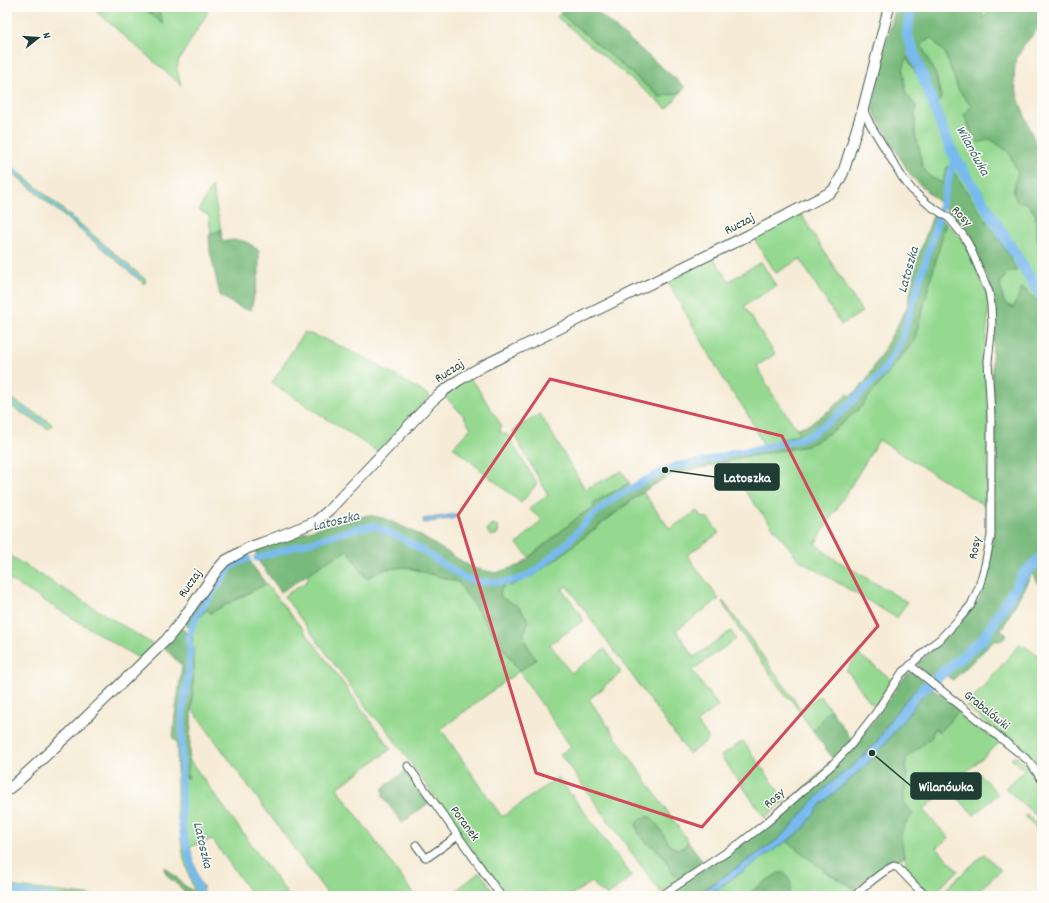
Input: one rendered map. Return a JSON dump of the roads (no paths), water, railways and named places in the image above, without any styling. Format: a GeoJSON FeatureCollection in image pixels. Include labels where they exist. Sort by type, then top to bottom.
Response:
{"type":"FeatureCollection","features":[{"type":"Feature","properties":{"kind":"street","name":"Ruczaj"},"geometry":{"type":"LineString","coordinates":[[7,790],[70,733],[167,639],[224,561],[248,548],[315,522],[329,510],[428,405],[454,382],[485,365],[749,235],[831,192],[835,188],[843,173],[862,109],[889,7]]}},
{"type":"Feature","properties":{"kind":"street","name":"Rosy"},"geometry":{"type":"LineString","coordinates":[[662,896],[739,844],[766,823],[832,765],[850,746],[875,714],[901,674],[940,639],[971,605],[979,587],[991,536],[991,416],[988,361],[992,325],[989,292],[970,245],[949,218],[929,205],[912,190],[902,177],[862,109]]}},
{"type":"Feature","properties":{"kind":"street","name":"Grabalówki"},"geometry":{"type":"LineString","coordinates":[[910,665],[1029,761],[1042,780]]}},
{"type":"Feature","properties":{"kind":"street","name":"Poranek"},"geometry":{"type":"LineString","coordinates":[[408,766],[501,896]]}},
{"type":"Feature","properties":{"kind":"street"},"geometry":{"type":"LineString","coordinates":[[416,845],[426,857],[428,857],[458,836]]}},
{"type":"Feature","properties":{"kind":"street"},"geometry":{"type":"LineString","coordinates":[[854,896],[872,880],[894,866],[898,868],[918,889],[928,896]]}},
{"type":"Feature","properties":{"kind":"water"},"geometry":{"type":"Polygon","coordinates":[[[456,514],[456,518],[424,523],[423,519],[456,514]]]}},
{"type":"Feature","properties":{"kind":"water"},"geometry":{"type":"Polygon","coordinates":[[[924,681],[931,687],[922,696],[878,752],[864,767],[821,804],[804,828],[707,896],[695,896],[777,840],[791,827],[827,786],[866,754],[876,743],[893,716],[924,681]]]}},
{"type":"Feature","properties":{"kind":"waterway","name":"Latoszka"},"geometry":{"type":"LineString","coordinates":[[911,7],[907,35],[949,146],[1042,297]]}},
{"type":"Feature","properties":{"kind":"waterway","name":"Latoszka"},"geometry":{"type":"LineString","coordinates":[[257,558],[354,529],[374,526],[412,544],[465,578],[481,582],[507,582],[520,579],[534,572],[567,543],[589,519],[608,502],[665,470],[675,466],[705,461],[734,453],[761,449],[772,445],[797,440],[810,435],[838,415],[881,374],[901,342],[955,157]]}},
{"type":"Feature","properties":{"kind":"waterway"},"geometry":{"type":"LineString","coordinates":[[7,165],[141,279]]}},
{"type":"Feature","properties":{"kind":"waterway"},"geometry":{"type":"LineString","coordinates":[[7,400],[46,423]]}},
{"type":"Feature","properties":{"kind":"waterway","name":"Wilanówka"},"geometry":{"type":"LineString","coordinates":[[922,690],[983,639],[1024,574],[1042,556]]}},
{"type":"Feature","properties":{"kind":"waterway","name":"Latoszka"},"geometry":{"type":"LineString","coordinates":[[201,896],[194,876],[182,826],[181,782],[183,709],[189,669],[190,647],[188,637],[199,612],[230,568],[238,562],[248,559]]}},
{"type":"Feature","properties":{"kind":"waterway","name":"Latoszka"},"geometry":{"type":"LineString","coordinates":[[7,891],[49,896]]}},
{"type":"Feature","properties":{"kind":"place","name":"Latoszka"},"geometry":{"type":"Point","coordinates":[665,470]}},
{"type":"Feature","properties":{"kind":"place","name":"Wilanówka"},"geometry":{"type":"Point","coordinates":[872,753]}}]}
